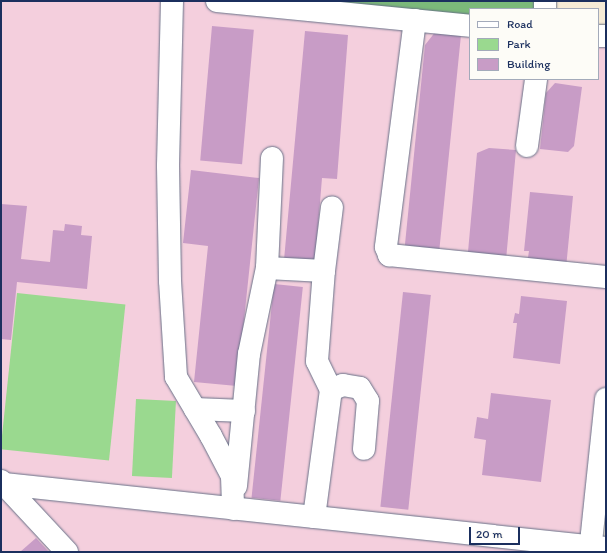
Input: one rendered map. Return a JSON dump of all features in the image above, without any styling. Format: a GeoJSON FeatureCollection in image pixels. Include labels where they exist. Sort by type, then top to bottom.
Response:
{"type":"FeatureCollection","features":[{"type":"Feature","properties":{"kind":"street"},"geometry":{"type":"LineString","coordinates":[[172,1],[168,123],[171,288],[176,377],[232,476],[233,509]]}},
{"type":"Feature","properties":{"kind":"street"},"geometry":{"type":"LineString","coordinates":[[228,2],[469,26]]}},
{"type":"Feature","properties":{"kind":"street"},"geometry":{"type":"LineString","coordinates":[[415,20],[386,247],[389,255],[606,277]]}},
{"type":"Feature","properties":{"kind":"street"},"geometry":{"type":"LineString","coordinates":[[527,146],[536,80]]}},
{"type":"Feature","properties":{"kind":"street"},"geometry":{"type":"LineString","coordinates":[[233,509],[250,354],[267,268],[272,158]]}},
{"type":"Feature","properties":{"kind":"street"},"geometry":{"type":"LineString","coordinates":[[314,517],[330,390],[317,361],[324,270],[332,208]]}},
{"type":"Feature","properties":{"kind":"street"},"geometry":{"type":"LineString","coordinates":[[267,268],[324,270]]}},
{"type":"Feature","properties":{"kind":"street"},"geometry":{"type":"LineString","coordinates":[[330,390],[343,385],[360,388],[368,400],[364,449]]}},
{"type":"Feature","properties":{"kind":"street"},"geometry":{"type":"LineString","coordinates":[[3,483],[482,535],[524,546],[595,549],[606,399]]}},
{"type":"Feature","properties":{"kind":"street"},"geometry":{"type":"LineString","coordinates":[[195,409],[244,411]]}},
{"type":"Feature","properties":{"kind":"street"},"geometry":{"type":"LineString","coordinates":[[3,483],[67,552]]}},
{"type":"Feature","properties":{"kind":"street"},"geometry":{"type":"LineString","coordinates":[[482,535],[499,552]]}},
{"type":"Feature","properties":{"kind":"shaded area"},"geometry":{"type":"Polygon","coordinates":[[[1,1],[265,1],[469,22],[469,80],[599,80],[599,35],[606,36],[606,493],[601,552],[1,552],[1,1]]]}},
{"type":"Feature","properties":{"kind":"green space"},"geometry":{"type":"Polygon","coordinates":[[[258,1],[545,1],[545,8],[469,8],[469,23],[258,1]]]}},
{"type":"Feature","properties":{"kind":"green space"},"geometry":{"type":"Polygon","coordinates":[[[17,293],[125,304],[109,461],[1,449],[17,293]]]}},
{"type":"Feature","properties":{"kind":"green space"},"geometry":{"type":"Polygon","coordinates":[[[136,399],[176,401],[172,478],[132,476],[136,399]]]}},
{"type":"Feature","properties":{"kind":"building"},"geometry":{"type":"Polygon","coordinates":[[[212,26],[254,30],[242,164],[200,160],[212,26]]]}},
{"type":"Feature","properties":{"kind":"building"},"geometry":{"type":"Polygon","coordinates":[[[305,31],[348,35],[337,179],[322,178],[315,263],[284,260],[305,31]]]}},
{"type":"Feature","properties":{"kind":"building"},"geometry":{"type":"Polygon","coordinates":[[[436,31],[461,35],[439,253],[404,254],[425,45],[436,31]]]}},
{"type":"Feature","properties":{"kind":"building"},"geometry":{"type":"Polygon","coordinates":[[[555,83],[582,87],[574,146],[568,152],[540,149],[546,93],[555,83]]]}},
{"type":"Feature","properties":{"kind":"building"},"geometry":{"type":"Polygon","coordinates":[[[489,148],[516,150],[506,260],[467,263],[477,153],[489,148]]]}},
{"type":"Feature","properties":{"kind":"building"},"geometry":{"type":"Polygon","coordinates":[[[191,170],[259,178],[237,386],[194,382],[208,246],[183,243],[191,170]]]}},
{"type":"Feature","properties":{"kind":"building"},"geometry":{"type":"Polygon","coordinates":[[[530,192],[573,196],[566,268],[527,264],[529,251],[524,251],[530,192]]]}},
{"type":"Feature","properties":{"kind":"building"},"geometry":{"type":"Polygon","coordinates":[[[1,204],[27,206],[21,259],[50,262],[53,230],[64,231],[65,224],[82,226],[81,235],[92,236],[87,289],[17,282],[11,340],[1,339],[1,204]]]}},
{"type":"Feature","properties":{"kind":"building"},"geometry":{"type":"Polygon","coordinates":[[[274,284],[303,287],[280,501],[252,498],[274,284]]]}},
{"type":"Feature","properties":{"kind":"building"},"geometry":{"type":"Polygon","coordinates":[[[403,292],[431,295],[408,510],[380,507],[403,292]]]}},
{"type":"Feature","properties":{"kind":"building"},"geometry":{"type":"Polygon","coordinates":[[[521,296],[567,301],[560,364],[513,358],[517,323],[513,323],[515,313],[519,314],[521,296]]]}},
{"type":"Feature","properties":{"kind":"building"},"geometry":{"type":"Polygon","coordinates":[[[491,393],[551,400],[541,482],[482,475],[486,440],[474,438],[477,417],[488,419],[491,393]]]}},
{"type":"Feature","properties":{"kind":"building"},"geometry":{"type":"Polygon","coordinates":[[[36,538],[49,552],[20,552],[36,538]]]}}]}
